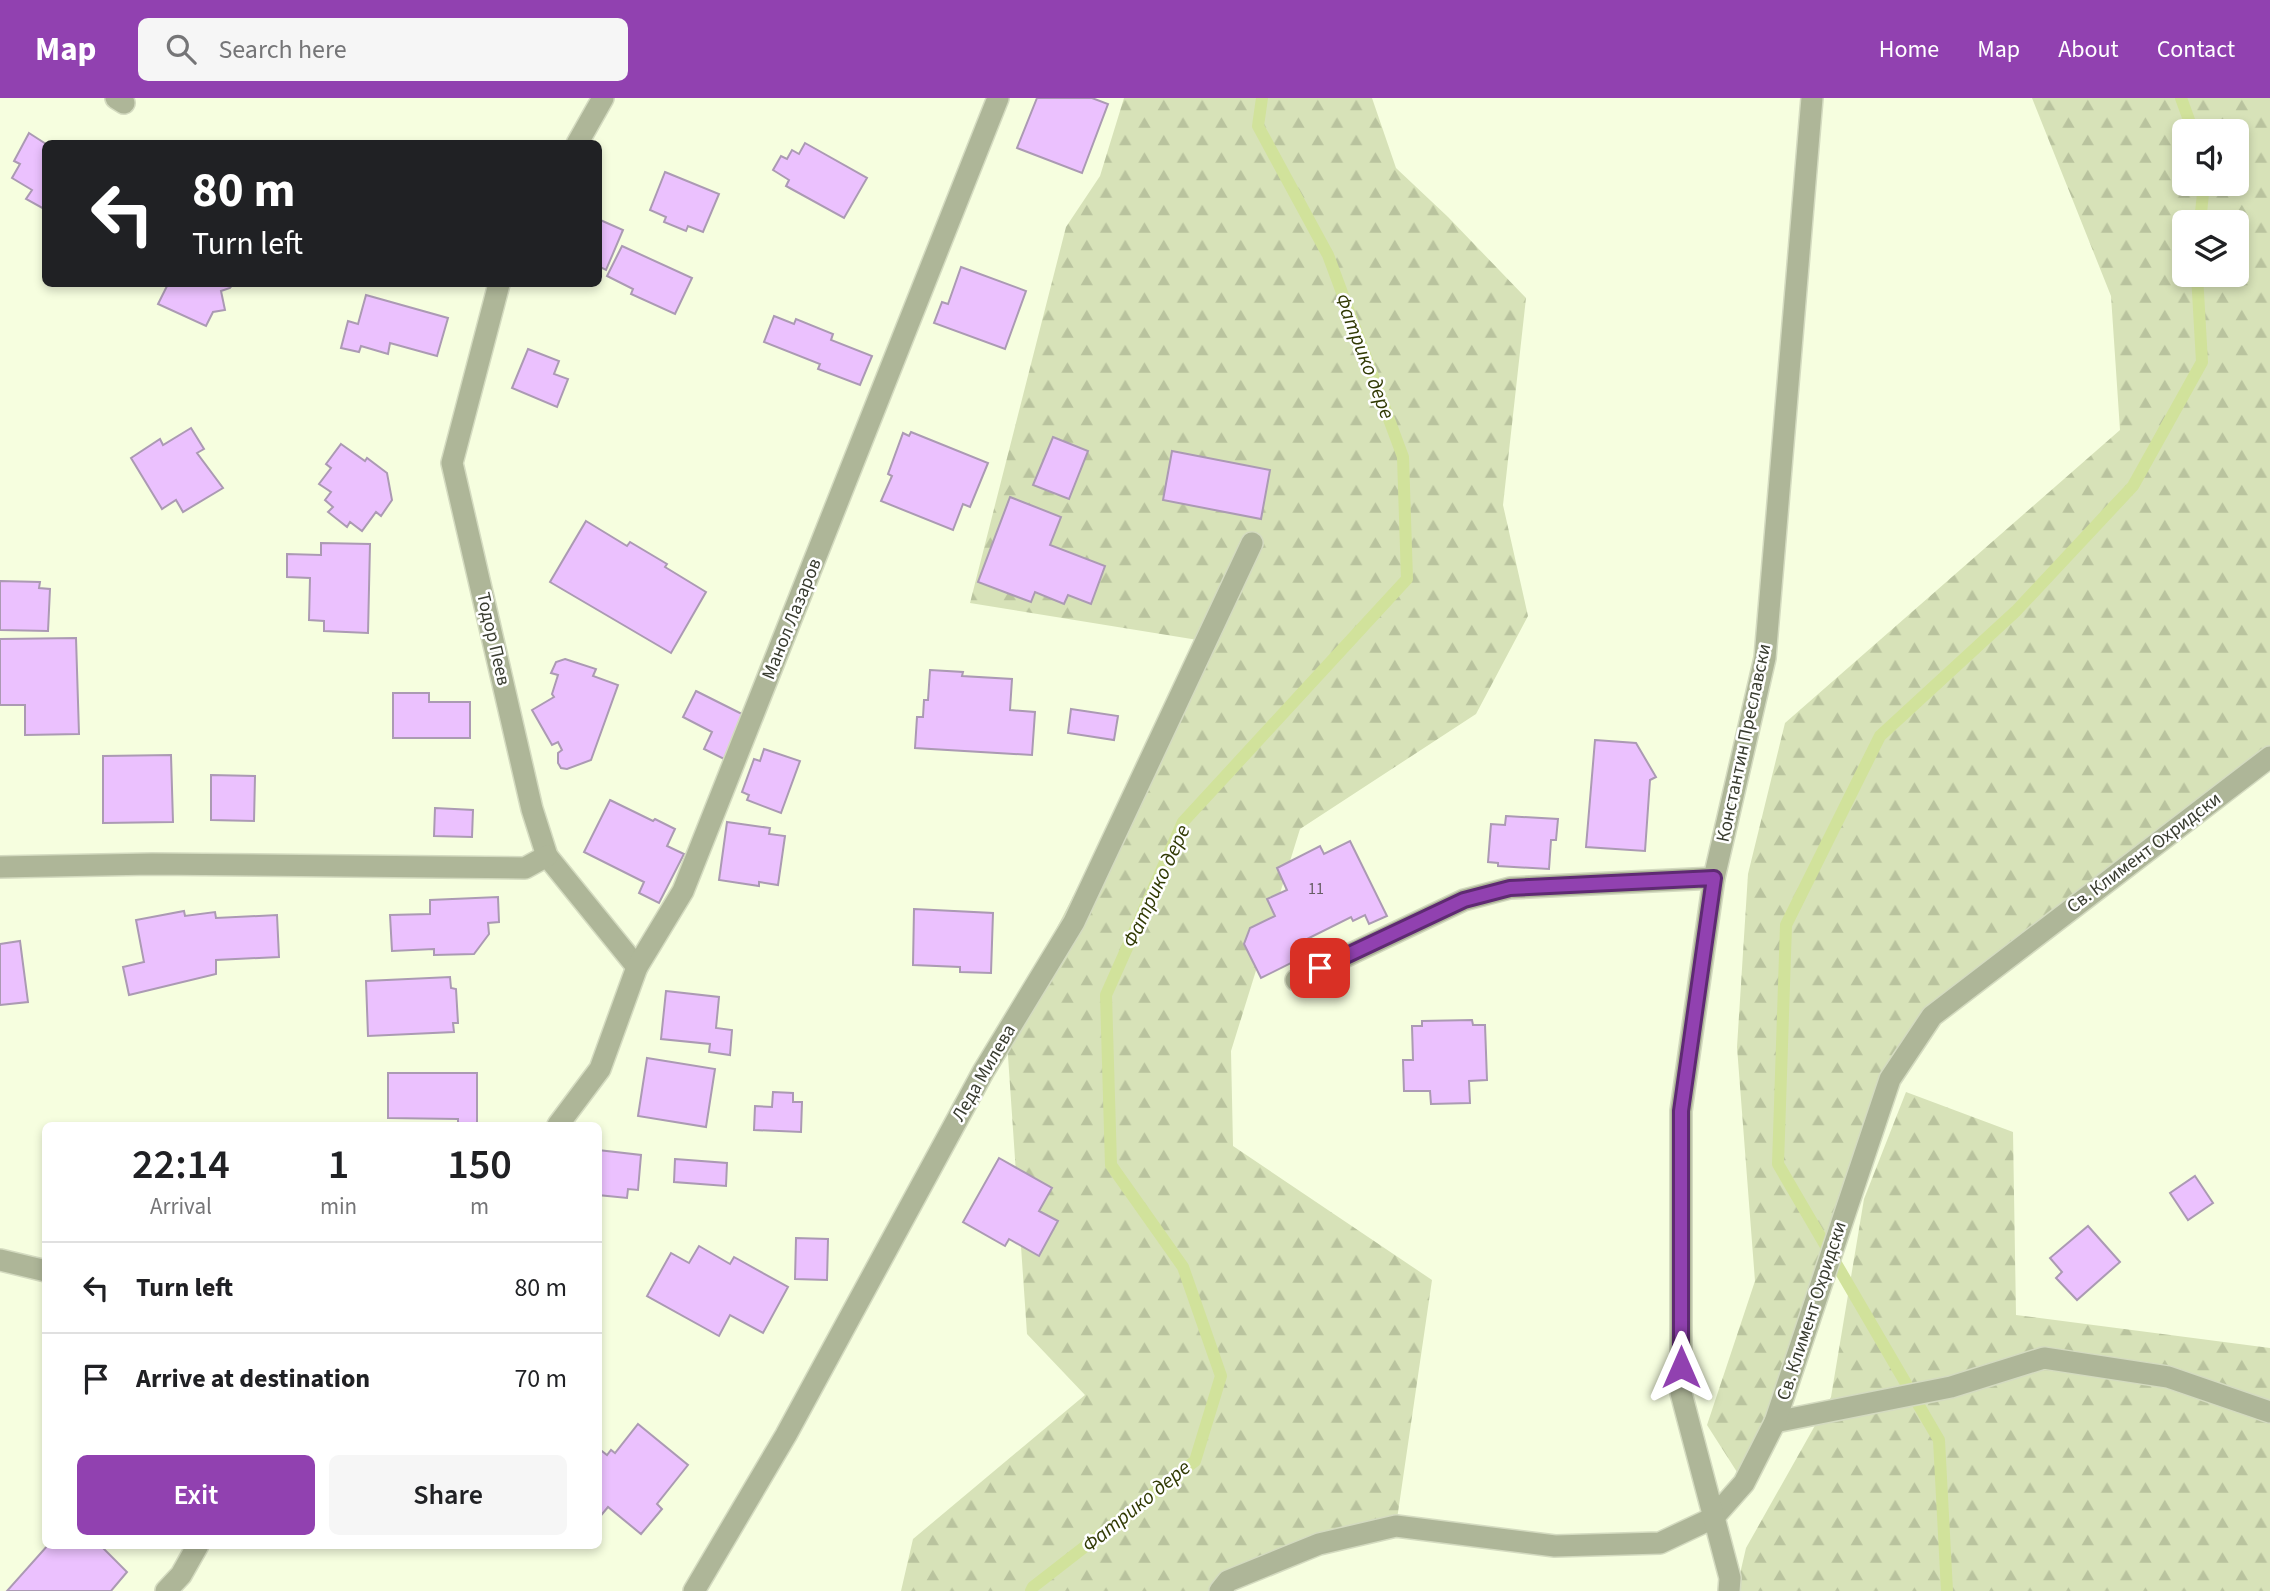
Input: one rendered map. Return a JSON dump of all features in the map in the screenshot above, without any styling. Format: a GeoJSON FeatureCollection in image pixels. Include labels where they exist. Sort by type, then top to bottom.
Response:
{"type":"FeatureCollection","features":[{"type":"Feature","properties":{"kind":"street"},"geometry":{"type":"LineString","coordinates":[[579,140],[603,98]]}},
{"type":"Feature","properties":{"kind":"street","name":"Манол Лазаров"},"geometry":{"type":"LineString","coordinates":[[560,1122],[600,1069],[637,967],[683,891],[998,98]]}},
{"type":"Feature","properties":{"kind":"street","name":"Константин Преславски"},"geometry":{"type":"LineString","coordinates":[[1729,1591],[1730,1578],[1681,1392],[1681,1111],[1714,878],[1765,658],[1812,98]]}},
{"type":"Feature","properties":{"kind":"street","name":"Тодор Пеев"},"geometry":{"type":"LineString","coordinates":[[498,287],[452,463],[532,809],[547,856],[637,967]]}},
{"type":"Feature","properties":{"kind":"street","name":"Леда Милева"},"geometry":{"type":"LineString","coordinates":[[694,1591],[786,1435],[983,1072],[1074,922],[1252,543]]}},
{"type":"Feature","properties":{"kind":"street","name":"Св. Климент Охридски"},"geometry":{"type":"LineString","coordinates":[[1220,1591],[1228,1581],[1319,1544],[1396,1526],[1555,1546],[1660,1543],[1713,1518],[1744,1483],[1774,1422],[1890,1079],[1931,1016],[2270,757]]}},
{"type":"Feature","properties":{"kind":"street"},"geometry":{"type":"LineString","coordinates":[[0,867],[166,864],[524,868],[547,856]]}},
{"type":"Feature","properties":{"kind":"street"},"geometry":{"type":"LineString","coordinates":[[1296,980],[1464,900],[1510,888],[1714,878]]}},
{"type":"Feature","properties":{"kind":"street"},"geometry":{"type":"LineString","coordinates":[[0,1260],[42,1270]]}},
{"type":"Feature","properties":{"kind":"street"},"geometry":{"type":"LineString","coordinates":[[1774,1422],[1951,1387],[2044,1358],[2168,1377],[2270,1412]]}},
{"type":"Feature","properties":{"kind":"street"},"geometry":{"type":"LineString","coordinates":[[166,1591],[181,1575],[196,1549]]}},
{"type":"Feature","properties":{"kind":"green space"},"geometry":{"type":"Polygon","coordinates":[[[1124,98],[1372,98],[1396,168],[1448,217],[1526,298],[1503,505],[1528,616],[1476,714],[1300,829],[1231,1051],[1233,1146],[1432,1280],[1396,1526],[1220,1591],[901,1591],[913,1539],[1085,1395],[1027,1334],[1006,1027],[1204,641],[970,603],[1066,227],[1100,176],[1124,98]]]}},
{"type":"Feature","properties":{"kind":"green space"},"geometry":{"type":"Polygon","coordinates":[[[2032,98],[2270,98],[2270,757],[1931,1016],[1890,1079],[1744,1483],[1707,1425],[1755,1281],[1737,1047],[1748,874],[1785,723],[2120,430],[2111,296],[2032,98]]]}},
{"type":"Feature","properties":{"kind":"green space"},"geometry":{"type":"Polygon","coordinates":[[[1906,1092],[2013,1132],[2016,1315],[2270,1348],[2270,1591],[1736,1591],[1746,1548],[1831,1397],[1864,1199],[1906,1092]]]}},
{"type":"Feature","properties":{"kind":"building"},"geometry":{"type":"Polygon","coordinates":[[[1037,98],[1092,98],[1108,104],[1082,173],[1017,148],[1037,98]]]}},
{"type":"Feature","properties":{"kind":"building"},"geometry":{"type":"Polygon","coordinates":[[[29,133],[42,141],[42,208],[26,199],[32,190],[12,178],[20,164],[14,161],[29,133]]]}},
{"type":"Feature","properties":{"kind":"building"},"geometry":{"type":"Polygon","coordinates":[[[805,143],[867,178],[844,218],[786,186],[789,180],[773,170],[781,156],[787,159],[792,150],[799,154],[805,143]]]}},
{"type":"Feature","properties":{"kind":"building"},"geometry":{"type":"Polygon","coordinates":[[[665,172],[719,194],[703,232],[688,226],[686,231],[664,222],[666,217],[650,210],[665,172]]]}},
{"type":"Feature","properties":{"kind":"building"},"geometry":{"type":"Polygon","coordinates":[[[602,221],[623,230],[606,270],[602,268],[602,221]]]}},
{"type":"Feature","properties":{"kind":"building"},"geometry":{"type":"Polygon","coordinates":[[[622,246],[692,278],[675,314],[631,294],[633,289],[607,276],[622,246]]]}},
{"type":"Feature","properties":{"kind":"building"},"geometry":{"type":"Polygon","coordinates":[[[961,267],[1026,291],[1005,349],[934,323],[942,302],[948,304],[961,267]]]}},
{"type":"Feature","properties":{"kind":"building"},"geometry":{"type":"Polygon","coordinates":[[[166,287],[231,287],[221,291],[225,310],[213,312],[206,326],[158,304],[166,287]]]}},
{"type":"Feature","properties":{"kind":"building"},"geometry":{"type":"Polygon","coordinates":[[[366,295],[448,318],[437,356],[390,343],[388,354],[361,346],[359,352],[341,348],[348,321],[358,324],[366,295]]]}},
{"type":"Feature","properties":{"kind":"building"},"geometry":{"type":"Polygon","coordinates":[[[774,316],[794,324],[796,319],[833,334],[831,340],[872,356],[860,385],[818,369],[820,364],[764,342],[774,316]]]}},
{"type":"Feature","properties":{"kind":"building"},"geometry":{"type":"Polygon","coordinates":[[[528,349],[559,361],[554,374],[568,379],[557,407],[512,388],[528,349]]]}},
{"type":"Feature","properties":{"kind":"building"},"geometry":{"type":"Polygon","coordinates":[[[191,428],[204,449],[197,453],[223,488],[183,512],[176,500],[162,509],[131,458],[160,439],[163,445],[191,428]]]}},
{"type":"Feature","properties":{"kind":"building"},"geometry":{"type":"Polygon","coordinates":[[[911,432],[988,463],[970,507],[963,504],[953,530],[881,501],[892,476],[888,474],[903,433],[909,436],[911,432]]]}},
{"type":"Feature","properties":{"kind":"building"},"geometry":{"type":"Polygon","coordinates":[[[1053,437],[1088,451],[1069,499],[1033,485],[1053,437]]]}},
{"type":"Feature","properties":{"kind":"building"},"geometry":{"type":"Polygon","coordinates":[[[341,444],[387,473],[392,500],[381,516],[376,512],[362,531],[350,522],[347,527],[328,512],[333,507],[325,500],[331,492],[319,484],[331,468],[326,464],[341,444]]]}},
{"type":"Feature","properties":{"kind":"building"},"geometry":{"type":"Polygon","coordinates":[[[1172,451],[1270,470],[1261,519],[1163,500],[1172,451]]]}},
{"type":"Feature","properties":{"kind":"building"},"geometry":{"type":"Polygon","coordinates":[[[1010,497],[1061,517],[1050,545],[1105,566],[1091,604],[1068,595],[1064,604],[1035,592],[1031,602],[978,582],[1010,497]]]}},
{"type":"Feature","properties":{"kind":"building"},"geometry":{"type":"Polygon","coordinates":[[[586,521],[627,546],[630,542],[706,592],[671,653],[550,582],[586,521]]]}},
{"type":"Feature","properties":{"kind":"building"},"geometry":{"type":"Polygon","coordinates":[[[321,543],[370,544],[368,633],[324,631],[324,621],[309,620],[310,578],[287,577],[287,554],[321,555],[321,543]]]}},
{"type":"Feature","properties":{"kind":"building"},"geometry":{"type":"Polygon","coordinates":[[[0,581],[40,582],[39,588],[50,589],[48,631],[0,630],[0,581]]]}},
{"type":"Feature","properties":{"kind":"building"},"geometry":{"type":"Polygon","coordinates":[[[76,638],[79,734],[25,735],[25,705],[0,705],[0,639],[76,638]]]}},
{"type":"Feature","properties":{"kind":"building"},"geometry":{"type":"Polygon","coordinates":[[[565,659],[596,669],[593,676],[618,685],[591,760],[567,769],[561,768],[558,763],[558,753],[562,750],[558,742],[552,745],[532,710],[554,697],[552,694],[558,675],[551,673],[556,662],[565,659]]]}},
{"type":"Feature","properties":{"kind":"building"},"geometry":{"type":"Polygon","coordinates":[[[930,670],[963,672],[962,676],[1012,679],[1010,710],[1035,712],[1032,755],[915,748],[917,717],[923,717],[924,700],[928,700],[930,670]]]}},
{"type":"Feature","properties":{"kind":"building"},"geometry":{"type":"Polygon","coordinates":[[[696,691],[746,716],[724,759],[704,749],[712,732],[683,717],[696,691]]]}},
{"type":"Feature","properties":{"kind":"building"},"geometry":{"type":"Polygon","coordinates":[[[393,693],[429,693],[429,702],[470,702],[470,738],[393,738],[393,693]]]}},
{"type":"Feature","properties":{"kind":"building"},"geometry":{"type":"Polygon","coordinates":[[[1071,709],[1118,716],[1114,740],[1068,733],[1071,709]]]}},
{"type":"Feature","properties":{"kind":"building"},"geometry":{"type":"Polygon","coordinates":[[[1595,740],[1636,743],[1656,777],[1650,780],[1645,851],[1586,847],[1595,740]]]}},
{"type":"Feature","properties":{"kind":"building"},"geometry":{"type":"Polygon","coordinates":[[[764,749],[800,761],[781,813],[747,800],[749,795],[742,792],[754,759],[760,761],[764,749]]]}},
{"type":"Feature","properties":{"kind":"building"},"geometry":{"type":"Polygon","coordinates":[[[171,755],[173,822],[103,823],[103,756],[171,755]]]}},
{"type":"Feature","properties":{"kind":"building"},"geometry":{"type":"Polygon","coordinates":[[[211,775],[255,776],[254,821],[211,820],[211,775]]]}},
{"type":"Feature","properties":{"kind":"building"},"geometry":{"type":"Polygon","coordinates":[[[610,800],[675,829],[667,846],[684,854],[659,903],[639,893],[644,882],[584,852],[610,800]]]}},
{"type":"Feature","properties":{"kind":"building"},"geometry":{"type":"Polygon","coordinates":[[[435,808],[473,810],[472,837],[434,836],[435,808]]]}},
{"type":"Feature","properties":{"kind":"building"},"geometry":{"type":"Polygon","coordinates":[[[1506,816],[1558,819],[1556,840],[1551,840],[1549,869],[1498,866],[1498,863],[1488,862],[1491,824],[1505,825],[1506,816]]]}},
{"type":"Feature","properties":{"kind":"building"},"geometry":{"type":"Polygon","coordinates":[[[727,822],[770,828],[769,834],[785,836],[778,885],[759,882],[759,886],[719,880],[727,822]]]}},
{"type":"Feature","properties":{"kind":"building"},"geometry":{"type":"Polygon","coordinates":[[[1350,841],[1387,916],[1369,924],[1365,915],[1353,921],[1351,917],[1305,940],[1311,953],[1261,978],[1244,944],[1250,928],[1275,916],[1267,899],[1287,890],[1277,868],[1320,846],[1324,854],[1350,841]]]}},
{"type":"Feature","properties":{"kind":"building"},"geometry":{"type":"Polygon","coordinates":[[[498,897],[499,922],[488,923],[489,934],[474,954],[434,955],[434,949],[392,951],[390,915],[430,914],[430,900],[498,897]]]}},
{"type":"Feature","properties":{"kind":"building"},"geometry":{"type":"Polygon","coordinates":[[[914,909],[993,913],[991,973],[960,972],[960,967],[913,965],[914,909]]]}},
{"type":"Feature","properties":{"kind":"building"},"geometry":{"type":"Polygon","coordinates":[[[184,911],[185,916],[215,912],[216,918],[277,915],[279,957],[216,960],[216,974],[129,995],[123,967],[144,962],[136,920],[184,911]]]}},
{"type":"Feature","properties":{"kind":"building"},"geometry":{"type":"Polygon","coordinates":[[[20,941],[28,1002],[0,1005],[0,944],[20,941]]]}},
{"type":"Feature","properties":{"kind":"building"},"geometry":{"type":"Polygon","coordinates":[[[450,977],[451,988],[456,989],[458,1023],[453,1023],[454,1032],[368,1036],[366,981],[450,977]]]}},
{"type":"Feature","properties":{"kind":"building"},"geometry":{"type":"Polygon","coordinates":[[[666,991],[719,997],[716,1028],[732,1030],[730,1055],[709,1052],[710,1044],[661,1039],[666,991]]]}},
{"type":"Feature","properties":{"kind":"building"},"geometry":{"type":"Polygon","coordinates":[[[1472,1020],[1473,1025],[1485,1025],[1487,1080],[1469,1081],[1470,1103],[1431,1104],[1430,1091],[1404,1091],[1403,1060],[1413,1060],[1412,1026],[1422,1026],[1422,1021],[1472,1020]]]}},
{"type":"Feature","properties":{"kind":"building"},"geometry":{"type":"Polygon","coordinates":[[[647,1058],[715,1069],[706,1127],[638,1116],[647,1058]]]}},
{"type":"Feature","properties":{"kind":"building"},"geometry":{"type":"Polygon","coordinates":[[[388,1073],[477,1073],[477,1122],[458,1122],[458,1119],[388,1118],[388,1073]]]}},
{"type":"Feature","properties":{"kind":"building"},"geometry":{"type":"Polygon","coordinates":[[[773,1092],[793,1093],[793,1102],[802,1102],[801,1132],[754,1130],[755,1106],[772,1107],[773,1092]]]}},
{"type":"Feature","properties":{"kind":"building"},"geometry":{"type":"Polygon","coordinates":[[[602,1150],[641,1155],[638,1190],[628,1189],[627,1198],[602,1195],[602,1150]]]}},
{"type":"Feature","properties":{"kind":"building"},"geometry":{"type":"Polygon","coordinates":[[[999,1158],[1052,1188],[1039,1211],[1058,1221],[1039,1256],[1009,1239],[1005,1246],[963,1222],[999,1158]]]}},
{"type":"Feature","properties":{"kind":"building"},"geometry":{"type":"Polygon","coordinates":[[[675,1159],[727,1163],[726,1186],[674,1182],[675,1159]]]}},
{"type":"Feature","properties":{"kind":"building"},"geometry":{"type":"Polygon","coordinates":[[[2195,1176],[2213,1203],[2188,1220],[2170,1193],[2195,1176]]]}},
{"type":"Feature","properties":{"kind":"building"},"geometry":{"type":"Polygon","coordinates":[[[2088,1226],[2120,1262],[2077,1300],[2056,1278],[2062,1272],[2050,1258],[2088,1226]]]}},
{"type":"Feature","properties":{"kind":"building"},"geometry":{"type":"Polygon","coordinates":[[[796,1238],[828,1239],[827,1280],[795,1279],[796,1238]]]}},
{"type":"Feature","properties":{"kind":"building"},"geometry":{"type":"Polygon","coordinates":[[[699,1246],[730,1264],[734,1257],[788,1287],[763,1333],[730,1315],[719,1336],[647,1296],[671,1253],[689,1263],[699,1246]]]}},
{"type":"Feature","properties":{"kind":"building"},"geometry":{"type":"Polygon","coordinates":[[[638,1424],[688,1465],[657,1504],[662,1509],[641,1534],[608,1507],[602,1514],[602,1451],[607,1455],[611,1450],[615,1453],[638,1424]]]}},
{"type":"Feature","properties":{"kind":"building"},"geometry":{"type":"Polygon","coordinates":[[[44,1549],[104,1549],[127,1572],[111,1591],[7,1591],[44,1549]]]}},
{"type":"Feature","properties":{"kind":"waterway","name":"Фатрико дере"},"geometry":{"type":"LineString","coordinates":[[1031,1591],[1195,1461],[1221,1376],[1183,1267],[1111,1165],[1106,995],[1183,822],[1407,579],[1403,457],[1328,255],[1258,126],[1262,98]]}},
{"type":"Feature","properties":{"kind":"waterway"},"geometry":{"type":"LineString","coordinates":[[2181,98],[2189,119]]}},
{"type":"Feature","properties":{"kind":"waterway"},"geometry":{"type":"LineString","coordinates":[[2201,210],[2203,196]]}},
{"type":"Feature","properties":{"kind":"waterway"},"geometry":{"type":"LineString","coordinates":[[1947,1591],[1939,1440],[1778,1164],[1786,925],[1880,736],[2016,611],[2133,486],[2202,362],[2198,287]]}},
{"type":"Feature","properties":{"kind":"route"},"geometry":{"type":"LineString","coordinates":[[1320,968],[1464,900],[1510,888],[1714,878],[1681,1111],[1681,1367]]}}]}
